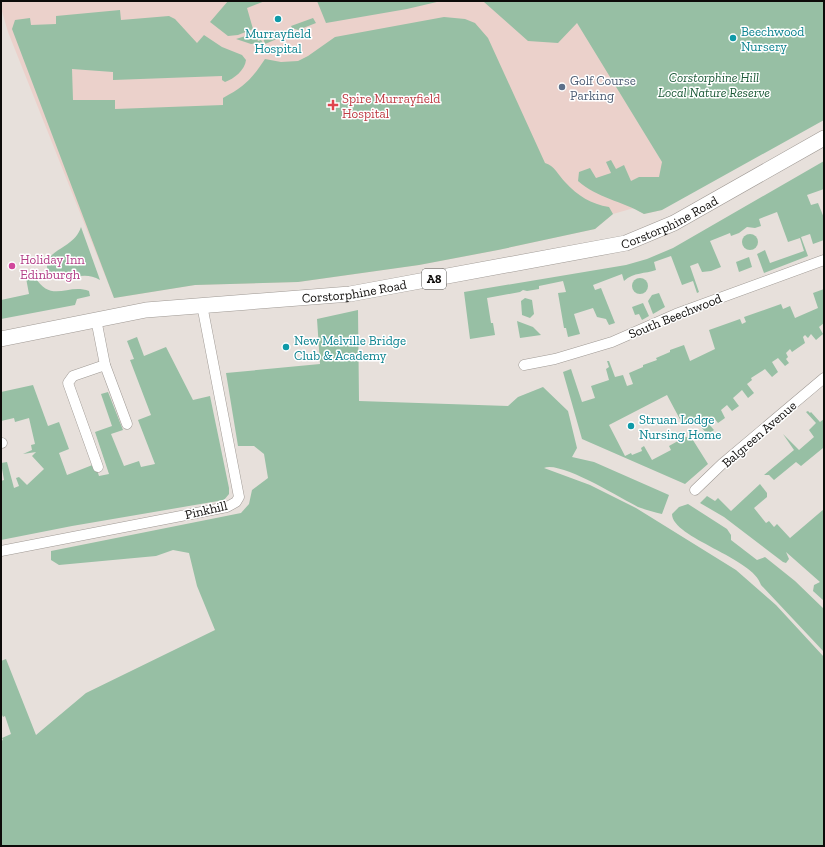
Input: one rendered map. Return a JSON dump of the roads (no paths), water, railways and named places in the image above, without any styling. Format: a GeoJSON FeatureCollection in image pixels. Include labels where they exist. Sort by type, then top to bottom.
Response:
{"type":"FeatureCollection","features":[{"type":"Feature","properties":{"kind":"main road","name":"Corstorphine Road"},"geometry":{"type":"LineString","coordinates":[[1,339],[146,310],[350,294],[626,243],[674,223],[736,190],[824,138]]}},
{"type":"Feature","properties":{"kind":"street","name":"South Beechwood"},"geometry":{"type":"LineString","coordinates":[[524,365],[555,359],[612,342],[676,314],[824,260]]}},
{"type":"Feature","properties":{"kind":"street","name":"Pinkhill"},"geometry":{"type":"LineString","coordinates":[[1,551],[227,508],[236,502],[239,497],[202,305]]}},
{"type":"Feature","properties":{"kind":"street"},"geometry":{"type":"LineString","coordinates":[[96,320],[105,365],[126,424]]}},
{"type":"Feature","properties":{"kind":"street"},"geometry":{"type":"LineString","coordinates":[[98,468],[68,383],[73,376],[105,365]]}},
{"type":"Feature","properties":{"kind":"street","name":"Balgreen Avenue"},"geometry":{"type":"LineString","coordinates":[[695,490],[722,464],[824,378]]}},
{"type":"Feature","properties":{"kind":"place","name":"Murrayfield Hospital"},"geometry":{"type":"Point","coordinates":[278,19]}},
{"type":"Feature","properties":{"kind":"place","name":"Beechwood Nursery"},"geometry":{"type":"Point","coordinates":[733,38]}},
{"type":"Feature","properties":{"kind":"place","name":"Golf Course Parking"},"geometry":{"type":"Point","coordinates":[562,87]}},
{"type":"Feature","properties":{"kind":"place","name":"Spire Murrayfield Hospital"},"geometry":{"type":"Point","coordinates":[333,105]}},
{"type":"Feature","properties":{"kind":"place","name":"Holiday Inn Edinburgh"},"geometry":{"type":"Point","coordinates":[12,266]}},
{"type":"Feature","properties":{"kind":"place","name":"New Melville Bridge Club & Academy"},"geometry":{"type":"Point","coordinates":[286,347]}},
{"type":"Feature","properties":{"kind":"place","name":"Struan Lodge Nursing Home"},"geometry":{"type":"Point","coordinates":[631,426]}},
{"type":"Feature","properties":{"kind":"park label","name":"Corstorphine Hill Local Nature Reserve"},"geometry":{"type":"Point","coordinates":[714,84]}}]}
